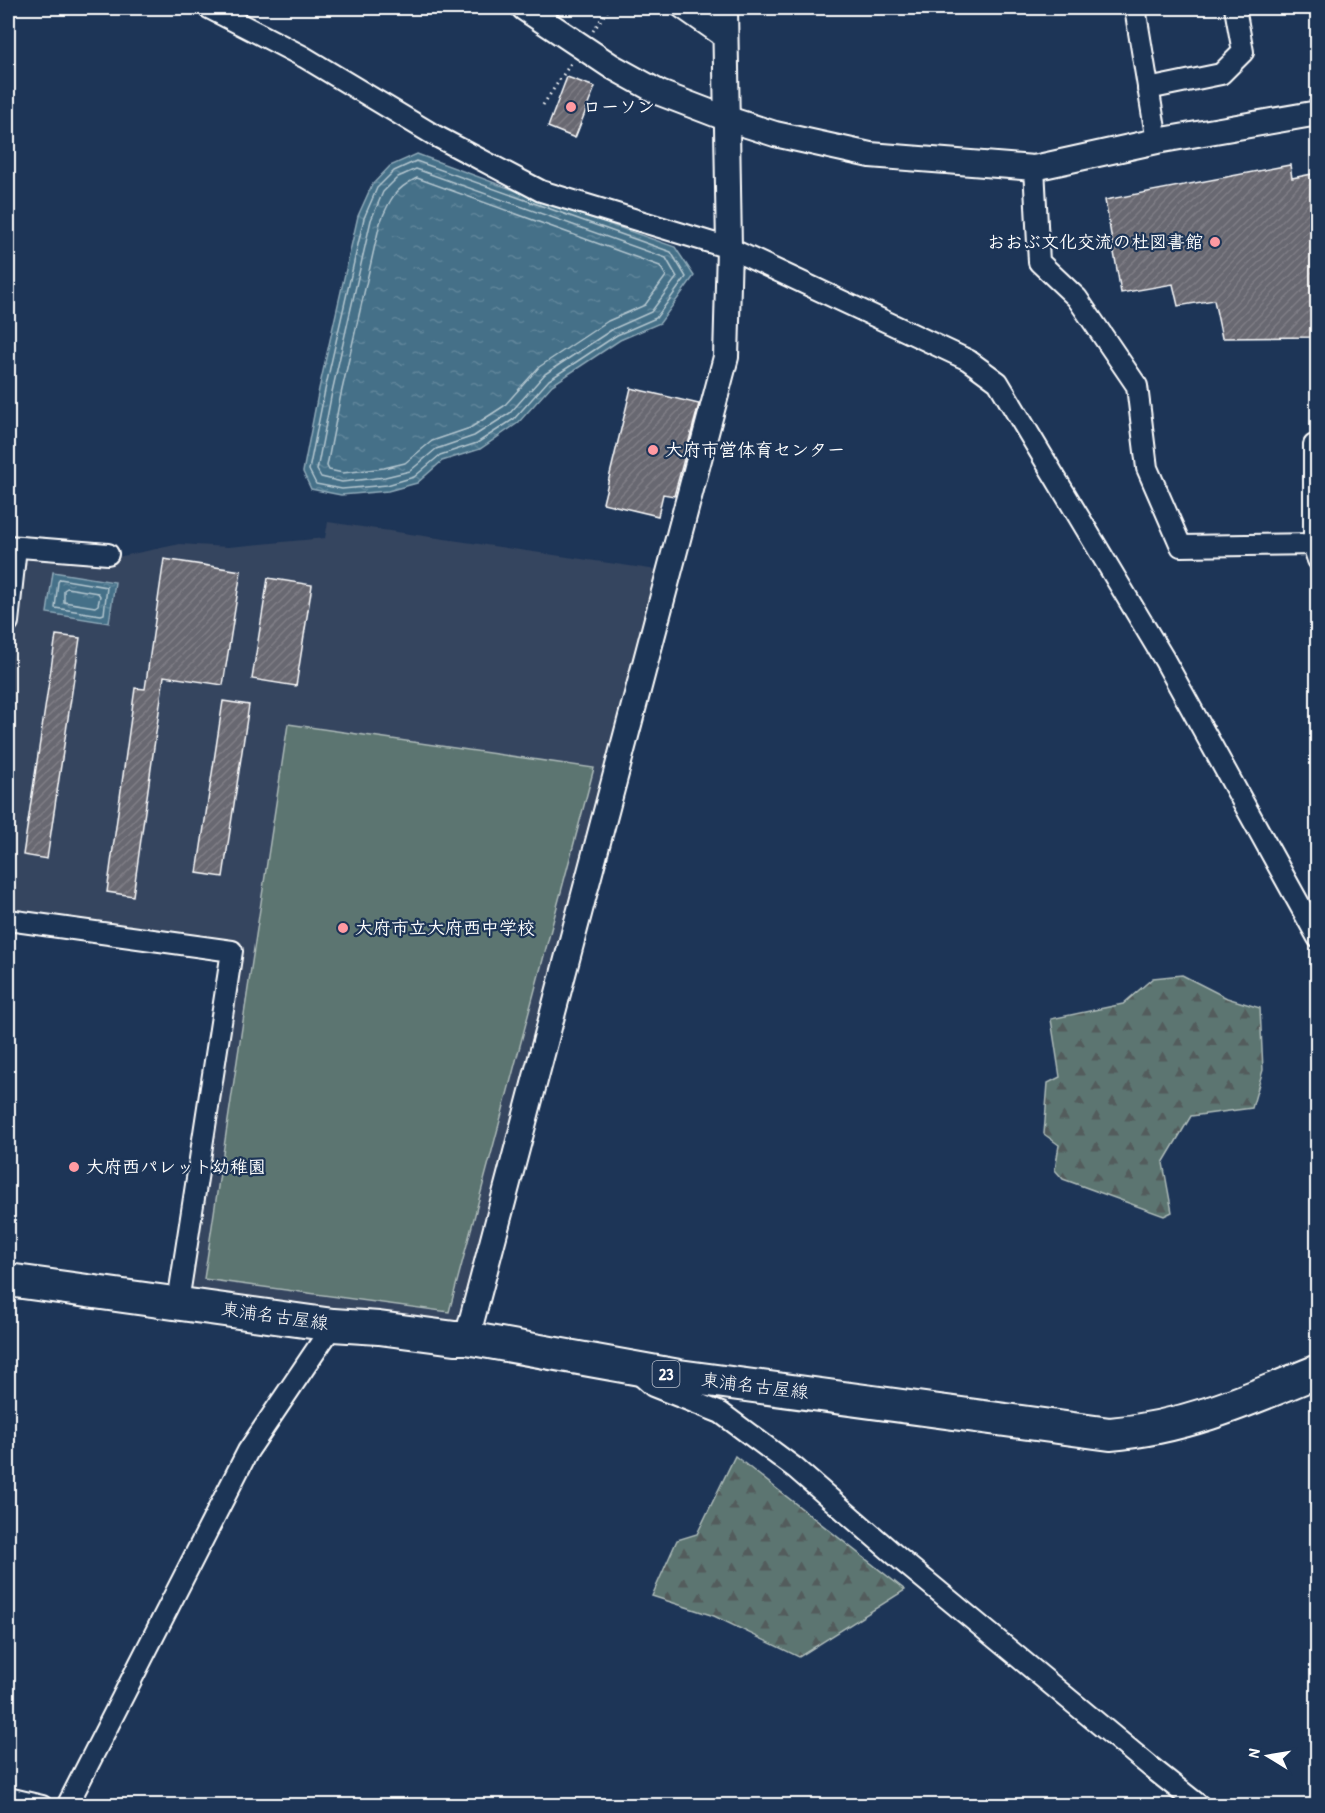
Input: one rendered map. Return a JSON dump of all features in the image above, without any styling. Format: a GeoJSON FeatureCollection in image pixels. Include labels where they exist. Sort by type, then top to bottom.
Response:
{"type":"FeatureCollection","features":[{"type":"Feature","properties":{"kind":"main road","name":"東浦名古屋線"},"geometry":{"type":"LineString","coordinates":[[8,1280],[333,1325],[467,1338],[633,1368],[1110,1434],[1142,1431],[1191,1420],[1230,1407],[1317,1371]]}},
{"type":"Feature","properties":{"kind":"street"},"geometry":{"type":"LineString","coordinates":[[209,8],[304,57],[434,135],[541,191],[729,248],[968,360],[998,382],[1164,659],[1317,938]]}},
{"type":"Feature","properties":{"kind":"street"},"geometry":{"type":"LineString","coordinates":[[524,8],[611,66],[660,93],[728,119],[776,134],[870,155],[1034,168],[1157,141],[1317,114]]}},
{"type":"Feature","properties":{"kind":"street"},"geometry":{"type":"LineString","coordinates":[[682,8],[725,38]]}},
{"type":"Feature","properties":{"kind":"street"},"geometry":{"type":"LineString","coordinates":[[467,1338],[726,357],[729,248],[725,8]]}},
{"type":"Feature","properties":{"kind":"street"},"geometry":{"type":"LineString","coordinates":[[1135,8],[1157,141]]}},
{"type":"Feature","properties":{"kind":"street"},"geometry":{"type":"LineString","coordinates":[[1148,89],[1221,74],[1243,52],[1235,8]]}},
{"type":"Feature","properties":{"kind":"street"},"geometry":{"type":"LineString","coordinates":[[1034,168],[1038,262],[1077,298],[1137,386],[1147,468],[1180,546],[1316,550],[1314,446],[1317,445]]}},
{"type":"Feature","properties":{"kind":"street"},"geometry":{"type":"LineString","coordinates":[[8,622],[12,547],[108,554]]}},
{"type":"Feature","properties":{"kind":"street"},"geometry":{"type":"LineString","coordinates":[[8,920],[232,951],[178,1302]]}},
{"type":"Feature","properties":{"kind":"street"},"geometry":{"type":"LineString","coordinates":[[67,1806],[248,1451],[333,1325]]}},
{"type":"Feature","properties":{"kind":"street"},"geometry":{"type":"LineString","coordinates":[[633,1368],[653,1386],[721,1413],[795,1468],[901,1560],[1200,1806]]}},
{"type":"Feature","properties":{"kind":"street"},"geometry":{"type":"LineString","coordinates":[[8,1798],[42,1806]]}},
{"type":"Feature","properties":{"kind":"shaded area","name":"大府市立大府西中学校"},"geometry":{"type":"Polygon","coordinates":[[[328,522],[657,570],[459,1324],[196,1291],[191,1284],[241,945],[8,912],[8,694],[22,565],[34,554],[108,559],[180,544],[228,547],[325,538],[328,522]]]}},
{"type":"Feature","properties":{"kind":"green space"},"geometry":{"type":"Polygon","coordinates":[[[288,724],[594,768],[449,1312],[204,1279],[288,724]]]}},
{"type":"Feature","properties":{"kind":"green space"},"geometry":{"type":"Polygon","coordinates":[[[1182,975],[1227,998],[1260,1008],[1263,1070],[1252,1108],[1191,1116],[1163,1163],[1172,1212],[1164,1216],[1063,1179],[1055,1170],[1059,1145],[1044,1134],[1048,1083],[1060,1077],[1051,1019],[1123,1004],[1153,978],[1182,975]]]}},
{"type":"Feature","properties":{"kind":"green space"},"geometry":{"type":"Polygon","coordinates":[[[735,1456],[905,1590],[799,1657],[714,1616],[652,1596],[677,1540],[697,1534],[735,1456]]]}},
{"type":"Feature","properties":{"kind":"water"},"geometry":{"type":"Polygon","coordinates":[[[417,154],[675,247],[694,276],[660,323],[620,340],[552,385],[518,423],[480,449],[442,461],[417,483],[388,491],[341,495],[311,489],[303,472],[358,216],[372,185],[390,166],[417,154]]]}},
{"type":"Feature","properties":{"kind":"water"},"geometry":{"type":"Polygon","coordinates":[[[53,572],[115,582],[109,623],[47,613],[53,572]]]}},
{"type":"Feature","properties":{"kind":"building","name":"ローソン"},"geometry":{"type":"Polygon","coordinates":[[[567,77],[595,87],[575,138],[548,127],[567,77]]]}},
{"type":"Feature","properties":{"kind":"building","name":"おおぶ文化交流の杜図書館"},"geometry":{"type":"Polygon","coordinates":[[[1290,165],[1292,178],[1317,173],[1317,337],[1222,338],[1214,300],[1178,306],[1173,284],[1121,293],[1105,200],[1290,165]]]}},
{"type":"Feature","properties":{"kind":"building","name":"大府市営体育センター"},"geometry":{"type":"Polygon","coordinates":[[[631,388],[699,404],[674,496],[663,494],[658,516],[603,503],[631,388]]]}},
{"type":"Feature","properties":{"kind":"building"},"geometry":{"type":"Polygon","coordinates":[[[164,559],[241,571],[223,685],[164,676],[133,896],[107,892],[135,688],[145,689],[164,559]]]}},
{"type":"Feature","properties":{"kind":"building"},"geometry":{"type":"Polygon","coordinates":[[[268,578],[312,585],[296,686],[252,679],[268,578]]]}},
{"type":"Feature","properties":{"kind":"building"},"geometry":{"type":"Polygon","coordinates":[[[56,635],[80,638],[47,859],[23,855],[56,635]]]}},
{"type":"Feature","properties":{"kind":"building"},"geometry":{"type":"Polygon","coordinates":[[[223,701],[249,705],[223,877],[197,873],[223,701]]]}},
{"type":"Feature","properties":{"kind":"place","name":"ローソン"},"geometry":{"type":"Point","coordinates":[571,107]}},
{"type":"Feature","properties":{"kind":"place","name":"おおぶ文化交流の杜図書館"},"geometry":{"type":"Point","coordinates":[1215,242]}},
{"type":"Feature","properties":{"kind":"place","name":"大府市営体育センター"},"geometry":{"type":"Point","coordinates":[653,450]}},
{"type":"Feature","properties":{"kind":"place","name":"大府市立大府西中学校"},"geometry":{"type":"Point","coordinates":[343,928]}},
{"type":"Feature","properties":{"kind":"place","name":"大府西パレット幼稚園"},"geometry":{"type":"Point","coordinates":[74,1167]}}]}
